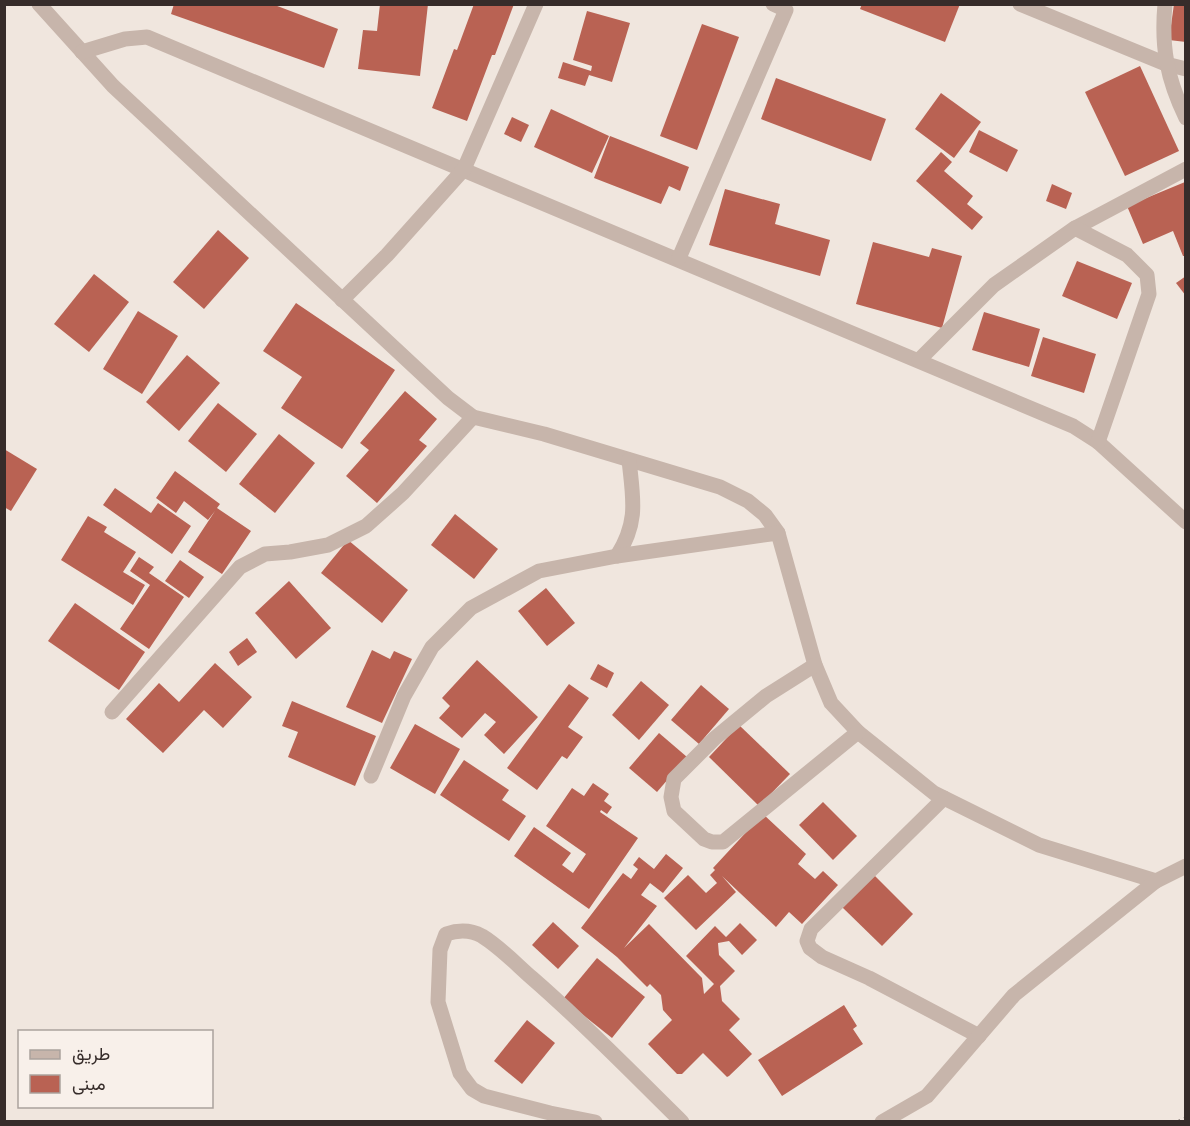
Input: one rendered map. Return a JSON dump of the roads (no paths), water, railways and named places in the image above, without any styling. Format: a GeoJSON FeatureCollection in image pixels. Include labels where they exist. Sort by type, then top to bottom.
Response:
{"type":"FeatureCollection","features":[{"type":"Feature","properties":{"kind":"street"},"geometry":{"type":"LineString","coordinates":[[39,4],[113,86],[448,398],[473,417],[544,434],[720,487],[748,501],[765,515],[778,533],[815,665],[831,703],[858,732],[934,793],[1039,844],[1156,881]]}},
{"type":"Feature","properties":{"kind":"street"},"geometry":{"type":"LineString","coordinates":[[342,300],[387,255],[464,169],[536,4]]}},
{"type":"Feature","properties":{"kind":"street"},"geometry":{"type":"LineString","coordinates":[[679,258],[786,10],[773,4]]}},
{"type":"Feature","properties":{"kind":"street"},"geometry":{"type":"LineString","coordinates":[[1020,4],[1166,64],[1185,69]]}},
{"type":"Feature","properties":{"kind":"street"},"geometry":{"type":"LineString","coordinates":[[1165,4],[1163,28],[1166,64],[1176,98],[1185,117]]}},
{"type":"Feature","properties":{"kind":"street"},"geometry":{"type":"LineString","coordinates":[[82,52],[125,39],[147,37],[919,360],[1073,426],[1098,442],[1185,522]]}},
{"type":"Feature","properties":{"kind":"street"},"geometry":{"type":"LineString","coordinates":[[919,360],[994,285],[1075,228],[1185,168]]}},
{"type":"Feature","properties":{"kind":"street"},"geometry":{"type":"LineString","coordinates":[[1075,228],[1127,255],[1147,274],[1149,294],[1098,442]]}},
{"type":"Feature","properties":{"kind":"street"},"geometry":{"type":"LineString","coordinates":[[112,712],[240,567],[266,554],[328,545],[366,526],[404,493],[473,417]]}},
{"type":"Feature","properties":{"kind":"street"},"geometry":{"type":"LineString","coordinates":[[617,556],[632,528],[634,503],[629,460]]}},
{"type":"Feature","properties":{"kind":"street"},"geometry":{"type":"LineString","coordinates":[[371,776],[404,696],[432,647],[471,608],[539,571],[617,556],[778,533]]}},
{"type":"Feature","properties":{"kind":"street"},"geometry":{"type":"LineString","coordinates":[[815,665],[766,696],[715,738],[674,779],[671,797],[674,811],[704,839],[723,842],[858,732]]}},
{"type":"Feature","properties":{"kind":"street"},"geometry":{"type":"LineString","coordinates":[[944,798],[811,929],[807,940],[810,948],[822,957],[869,978],[979,1036]]}},
{"type":"Feature","properties":{"kind":"street"},"geometry":{"type":"LineString","coordinates":[[882,1122],[927,1096],[1014,995],[1156,881],[1185,866]]}},
{"type":"Feature","properties":{"kind":"street"},"geometry":{"type":"LineString","coordinates":[[595,1122],[495,1099],[472,1089],[460,1073],[438,1002],[440,950],[446,934],[466,931],[480,935],[494,945],[560,1003],[682,1122]]}},
{"type":"Feature","properties":{"kind":"railway"},"geometry":{"type":"LineString","coordinates":[[1179,1122],[1186,1119]]}}]}
